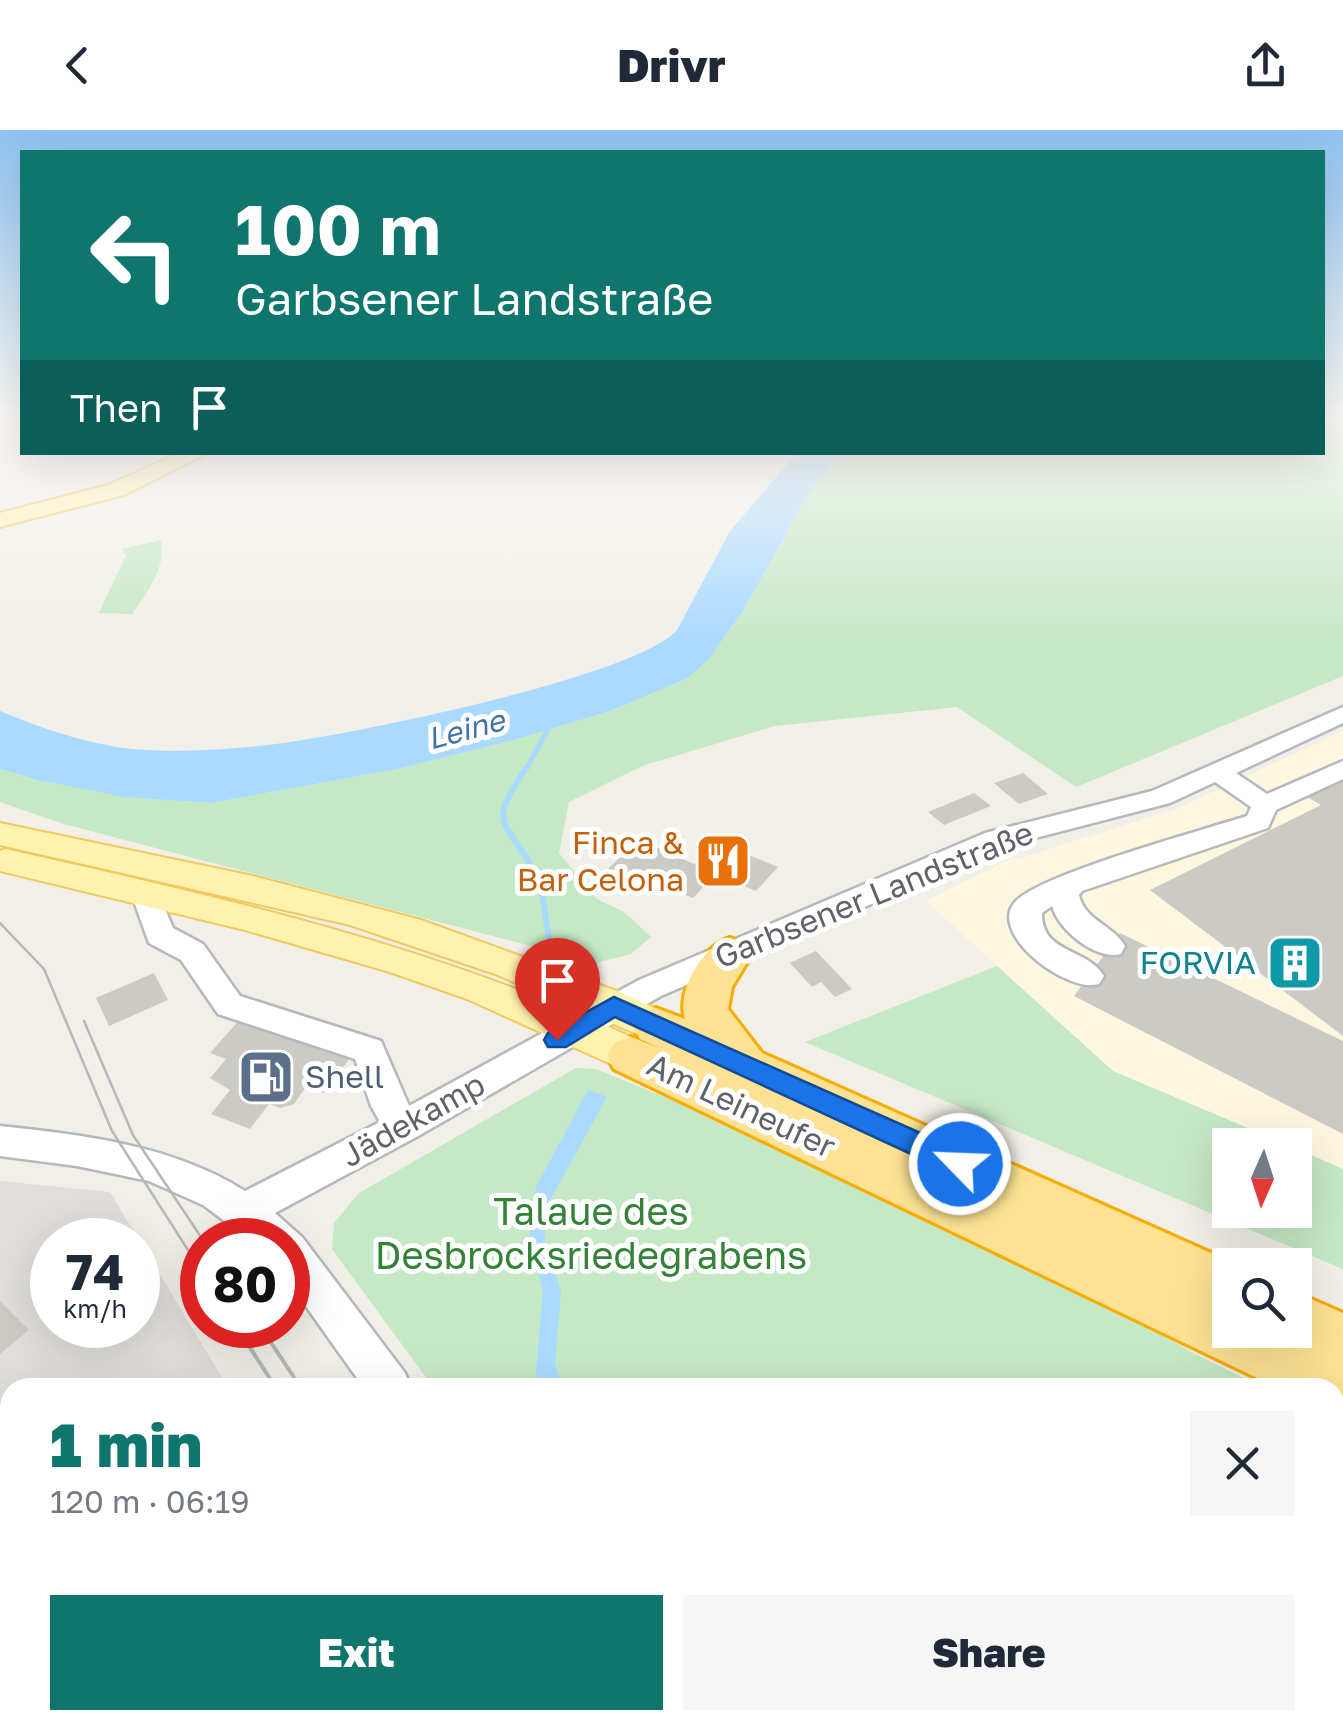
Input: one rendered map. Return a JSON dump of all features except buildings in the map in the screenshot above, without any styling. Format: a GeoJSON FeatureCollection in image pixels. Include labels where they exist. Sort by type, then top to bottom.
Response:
{"type":"FeatureCollection","features":[{"type":"Feature","properties":{"kind":"highway"},"geometry":{"type":"LineString","coordinates":[[730,954],[708,984],[703,1009],[707,1023],[752,1070]]}},
{"type":"Feature","properties":{"kind":"highway","name":"Am Leineufer"},"geometry":{"type":"LineString","coordinates":[[634,1029],[752,1070],[1212,1281]]}},
{"type":"Feature","properties":{"kind":"highway","name":"Am Leineufer"},"geometry":{"type":"LineString","coordinates":[[634,1029],[1323,1378]]}},
{"type":"Feature","properties":{"kind":"highway"},"geometry":{"type":"LineString","coordinates":[[1312,1328],[1343,1343]]}},
{"type":"Feature","properties":{"kind":"main road"},"geometry":{"type":"LineString","coordinates":[[0,520],[102,494]]}},
{"type":"Feature","properties":{"kind":"main road","name":"Am Leineufer"},"geometry":{"type":"LineString","coordinates":[[0,834],[257,888],[386,923],[555,980],[634,1029]]}},
{"type":"Feature","properties":{"kind":"main road","name":"Am Leineufer"},"geometry":{"type":"LineString","coordinates":[[0,860],[369,951],[528,1005],[578,1028],[634,1029]]}},
{"type":"Feature","properties":{"kind":"street","name":"Garbsener Landstraße"},"geometry":{"type":"LineString","coordinates":[[634,1029],[730,954],[995,839],[1160,797],[1343,714]]}},
{"type":"Feature","properties":{"kind":"street"},"geometry":{"type":"LineString","coordinates":[[1088,976],[1042,949],[1029,934],[1024,922],[1028,908],[1036,900],[1258,822],[1266,805],[1343,769]]}},
{"type":"Feature","properties":{"kind":"street"},"geometry":{"type":"LineString","coordinates":[[1216,771],[1266,805]]}},
{"type":"Feature","properties":{"kind":"street"},"geometry":{"type":"LineString","coordinates":[[1071,885],[1064,894],[1069,916],[1110,946]]}},
{"type":"Feature","properties":{"kind":"street"},"geometry":{"type":"LineString","coordinates":[[145,893],[160,934],[192,952],[229,1005],[369,1050],[388,1106],[405,1126]]}},
{"type":"Feature","properties":{"kind":"street","name":"Jädekamp"},"geometry":{"type":"LineString","coordinates":[[246,1209],[405,1126],[578,1028]]}},
{"type":"Feature","properties":{"kind":"street"},"geometry":{"type":"LineString","coordinates":[[0,1141],[130,1159],[196,1182],[255,1218]]}},
{"type":"Feature","properties":{"kind":"street"},"geometry":{"type":"LineString","coordinates":[[310,1280],[383,1378]]}},
{"type":"Feature","properties":{"kind":"shaded area"},"geometry":{"type":"Polygon","coordinates":[[[1343,731],[1343,1169],[1312,1156],[1312,1128],[1247,1128],[1113,1071],[926,901],[1014,857],[1176,809],[1343,731]]]}},
{"type":"Feature","properties":{"kind":"shaded area"},"geometry":{"type":"Polygon","coordinates":[[[0,1181],[110,1192],[126,1218],[30,1218],[30,1348],[160,1348],[160,1275],[180,1308],[180,1348],[204,1348],[223,1378],[0,1378],[0,1181]]]}},
{"type":"Feature","properties":{"kind":"green space"},"geometry":{"type":"Polygon","coordinates":[[[809,494],[1343,494],[1343,676],[1076,787],[957,707],[775,726],[642,766],[569,802],[559,853],[597,899],[624,912],[651,937],[631,954],[596,963],[64,824],[0,802],[0,769],[124,797],[211,803],[397,769],[514,740],[610,711],[688,678],[708,660],[743,611],[809,494]]]}},
{"type":"Feature","properties":{"kind":"green space"},"geometry":{"type":"Polygon","coordinates":[[[161,540],[159,569],[132,614],[99,613],[126,555],[122,549],[161,540]]]}},
{"type":"Feature","properties":{"kind":"green space"},"geometry":{"type":"Polygon","coordinates":[[[997,966],[1113,1071],[1248,1128],[1212,1128],[1212,1214],[805,1042],[997,966]]]}},
{"type":"Feature","properties":{"kind":"green space","name":"Talaue des Desbrocksriedegrabens"},"geometry":{"type":"Polygon","coordinates":[[[576,1068],[596,1069],[697,1110],[1084,1289],[1193,1353],[1244,1378],[426,1378],[332,1249],[334,1223],[359,1193],[576,1068]]]}},
{"type":"Feature","properties":{"kind":"green space"},"geometry":{"type":"Polygon","coordinates":[[[1312,1155],[1343,1169],[1343,1269],[1312,1256],[1312,1248],[1293,1248],[1246,1228],[1312,1228],[1312,1155]]]}},
{"type":"Feature","properties":{"kind":"water","name":"Leine"},"geometry":{"type":"Polygon","coordinates":[[[762,494],[809,494],[743,611],[708,660],[688,678],[610,711],[397,769],[211,803],[123,797],[0,769],[0,711],[115,747],[168,751],[222,749],[313,738],[424,716],[607,666],[651,648],[677,630],[730,531],[762,494]]]}},
{"type":"Feature","properties":{"kind":"water"},"geometry":{"type":"Polygon","coordinates":[[[588,1090],[607,1097],[544,1211],[545,1243],[561,1291],[555,1365],[560,1378],[538,1378],[536,1372],[543,1290],[529,1240],[536,1187],[588,1090]]]}},
{"type":"Feature","properties":{"kind":"waterway"},"geometry":{"type":"LineString","coordinates":[[526,769],[551,724]]}},
{"type":"Feature","properties":{"kind":"waterway"},"geometry":{"type":"LineString","coordinates":[[527,767],[503,814],[509,832],[538,880],[550,943]]}},
{"type":"Feature","properties":{"kind":"tram line"},"geometry":{"type":"LineString","coordinates":[[0,923],[44,969],[112,1131],[180,1238]]}},
{"type":"Feature","properties":{"kind":"tram line"},"geometry":{"type":"LineString","coordinates":[[84,1021],[133,1135],[188,1218]]}},
{"type":"Feature","properties":{"kind":"tram line"},"geometry":{"type":"LineString","coordinates":[[250,1348],[270,1378]]}},
{"type":"Feature","properties":{"kind":"tram line"},"geometry":{"type":"LineString","coordinates":[[275,1348],[294,1378]]}},
{"type":"Feature","properties":{"kind":"place","name":"Finca & Bar Celona"},"geometry":{"type":"Point","coordinates":[723,861]}},
{"type":"Feature","properties":{"kind":"place","name":"FORVIA"},"geometry":{"type":"Point","coordinates":[1295,963]}},
{"type":"Feature","properties":{"kind":"place","name":"Shell"},"geometry":{"type":"Point","coordinates":[266,1077]}},
{"type":"Feature","properties":{"kind":"route"},"geometry":{"type":"LineString","coordinates":[[557,1040],[614,1006],[960,1164]]}}]}
